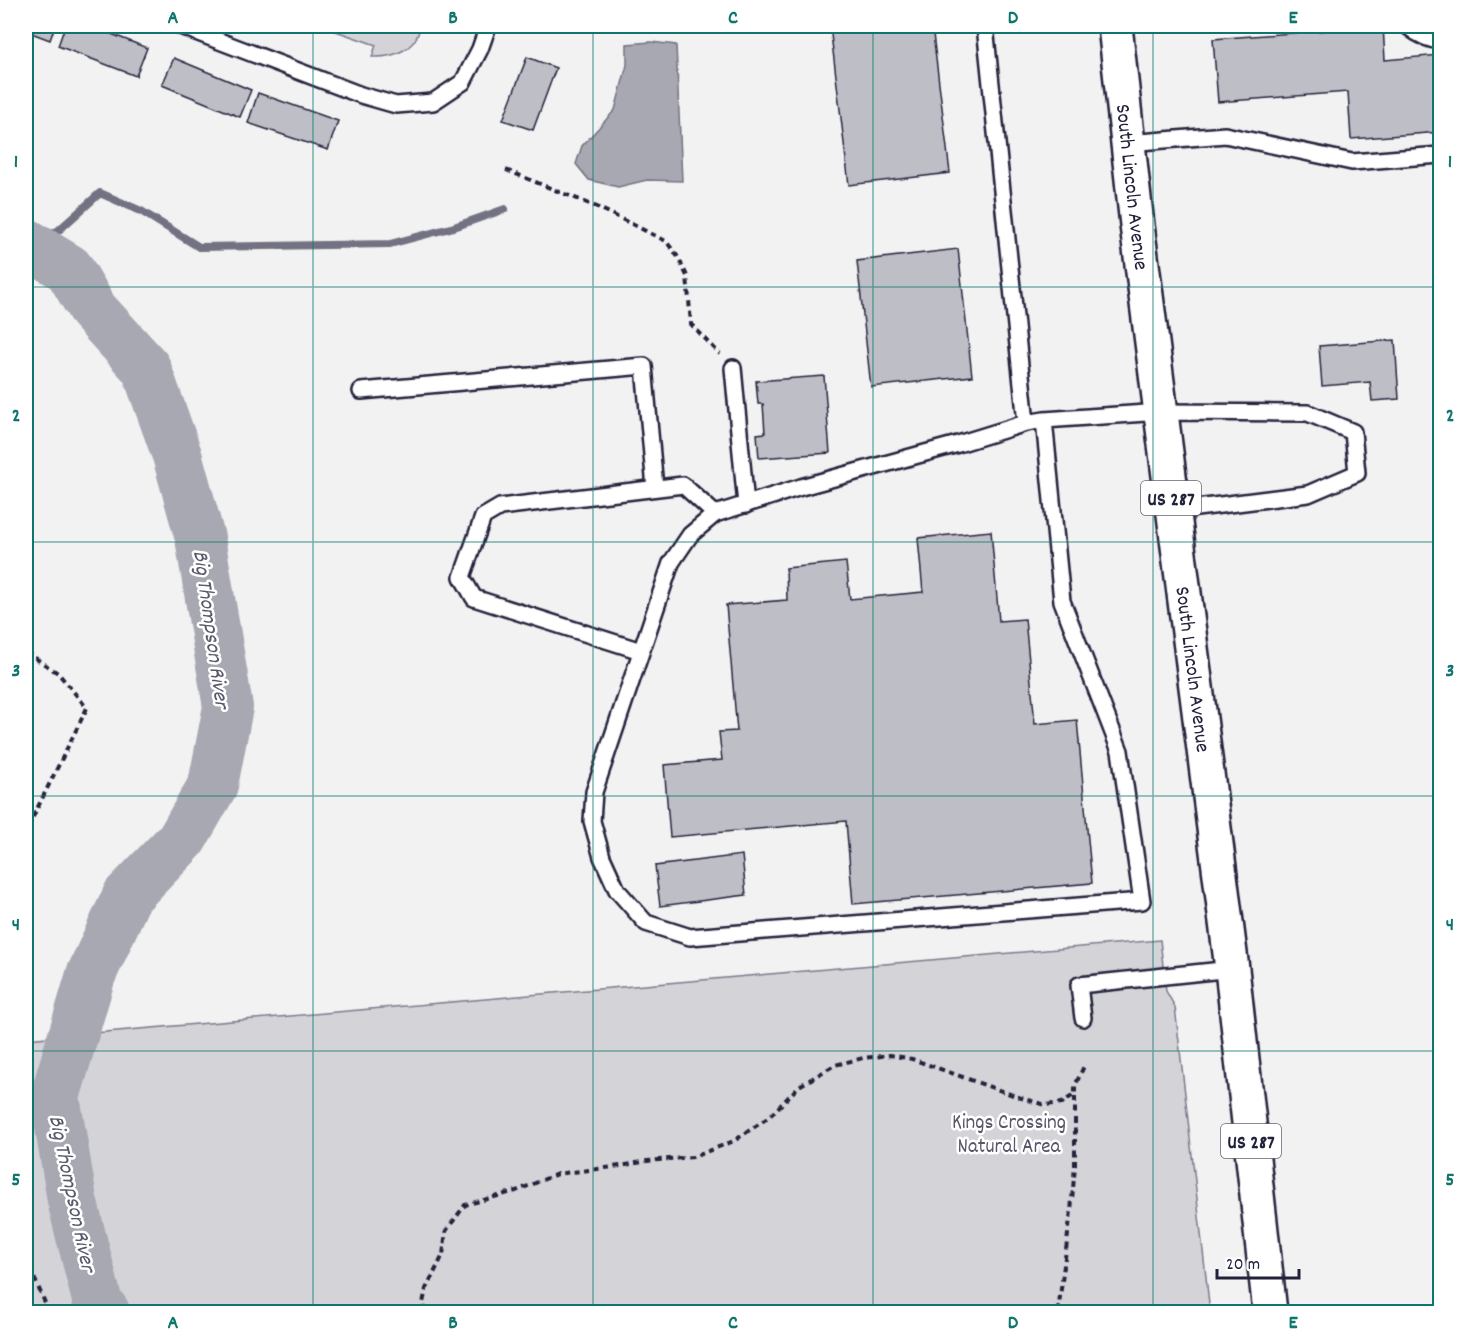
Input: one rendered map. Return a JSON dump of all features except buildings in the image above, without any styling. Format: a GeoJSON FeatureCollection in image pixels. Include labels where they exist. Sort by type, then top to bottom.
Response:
{"type":"FeatureCollection","features":[{"type":"Feature","properties":{"kind":"highway","name":"South Lincoln Avenue"},"geometry":{"type":"LineString","coordinates":[[1115,26],[1173,511],[1232,969],[1270,1312]]}},
{"type":"Feature","properties":{"kind":"lane"},"geometry":{"type":"LineString","coordinates":[[180,26],[396,105],[433,102],[463,82],[480,49],[488,26]]}},
{"type":"Feature","properties":{"kind":"lane"},"geometry":{"type":"LineString","coordinates":[[985,26],[1026,423]]}},
{"type":"Feature","properties":{"kind":"lane"},"geometry":{"type":"LineString","coordinates":[[1407,26],[1424,37],[1440,41]]}},
{"type":"Feature","properties":{"kind":"lane"},"geometry":{"type":"LineString","coordinates":[[1128,143],[1225,135],[1352,162],[1440,154]]}},
{"type":"Feature","properties":{"kind":"lane"},"geometry":{"type":"LineString","coordinates":[[361,391],[644,366],[655,488]]}},
{"type":"Feature","properties":{"kind":"lane"},"geometry":{"type":"LineString","coordinates":[[733,368],[746,504]]}},
{"type":"Feature","properties":{"kind":"lane"},"geometry":{"type":"LineString","coordinates":[[1044,420],[1062,601],[1120,751],[1142,901],[690,937],[646,923],[617,890],[602,857],[592,820],[594,792],[671,563],[690,535],[715,514],[801,487],[1026,423],[1044,420],[1161,412],[1308,413],[1353,432],[1357,472],[1338,481],[1308,494],[1173,511]]}},
{"type":"Feature","properties":{"kind":"lane"},"geometry":{"type":"LineString","coordinates":[[641,651],[474,598],[462,577],[483,517],[500,507],[683,485],[715,514]]}},
{"type":"Feature","properties":{"kind":"lane"},"geometry":{"type":"LineString","coordinates":[[1083,1018],[1079,985],[1232,969]]}},
{"type":"Feature","properties":{"kind":"path"},"geometry":{"type":"LineString","coordinates":[[506,170],[597,207],[666,241],[678,257],[687,276],[691,324],[733,368]]}},
{"type":"Feature","properties":{"kind":"path"},"geometry":{"type":"LineString","coordinates":[[26,652],[58,673],[87,708],[27,829],[26,836]]}},
{"type":"Feature","properties":{"kind":"path"},"geometry":{"type":"LineString","coordinates":[[424,1312],[426,1289],[443,1255],[446,1231],[465,1205],[516,1191],[557,1174],[693,1157],[734,1141],[769,1117],[799,1086],[835,1065],[863,1058],[890,1055],[912,1059],[1046,1105],[1062,1103],[1075,1094]]}},
{"type":"Feature","properties":{"kind":"path"},"geometry":{"type":"LineString","coordinates":[[1058,1312],[1075,1166],[1075,1086],[1084,1065]]}},
{"type":"Feature","properties":{"kind":"path"},"geometry":{"type":"LineString","coordinates":[[26,1259],[49,1312]]}},
{"type":"Feature","properties":{"kind":"green space"},"geometry":{"type":"Polygon","coordinates":[[[335,26],[420,26],[414,41],[403,50],[388,56],[372,57],[376,45],[333,30],[335,26]]]}},
{"type":"Feature","properties":{"kind":"green space","name":"Kings Crossing Natural Area"},"geometry":{"type":"Polygon","coordinates":[[[1160,940],[1166,991],[1175,1007],[1210,1312],[26,1312],[26,1039],[1160,940]]]}},
{"type":"Feature","properties":{"kind":"shaded area"},"geometry":{"type":"Polygon","coordinates":[[[651,42],[676,45],[682,181],[647,180],[618,187],[589,180],[576,164],[582,146],[615,110],[627,65],[627,44],[651,42]]]}},
{"type":"Feature","properties":{"kind":"waterway"},"geometry":{"type":"LineString","coordinates":[[32,247],[59,230],[100,193],[141,211],[199,247],[390,244],[454,227],[505,209]]}},
{"type":"Feature","properties":{"kind":"waterway","name":"Big Thompson River"},"geometry":{"type":"LineString","coordinates":[[26,243],[69,269],[93,310],[146,368],[177,455],[200,538],[228,707],[213,785],[182,839],[127,896],[91,975],[55,1097],[72,1200],[98,1304],[105,1312]]}}]}
